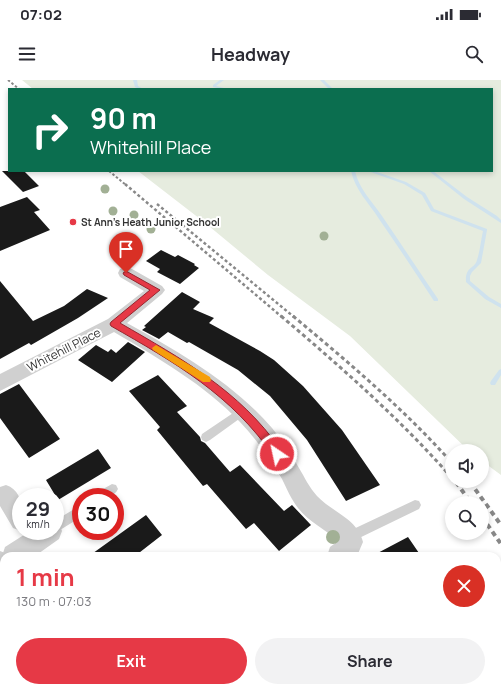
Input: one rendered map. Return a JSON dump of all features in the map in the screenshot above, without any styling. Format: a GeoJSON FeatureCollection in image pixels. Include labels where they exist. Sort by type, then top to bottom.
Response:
{"type":"FeatureCollection","features":[{"type":"Feature","properties":{"kind":"street","name":"Whitehill Place"},"geometry":{"type":"LineString","coordinates":[[0,383],[114,324],[156,290],[126,273]]}},
{"type":"Feature","properties":{"kind":"street"},"geometry":{"type":"LineString","coordinates":[[114,324],[171,356],[207,380],[242,411],[264,433],[292,477],[299,492],[320,514],[335,524],[344,546]]}},
{"type":"Feature","properties":{"kind":"street"},"geometry":{"type":"LineString","coordinates":[[2,493],[12,507]]}},
{"type":"Feature","properties":{"kind":"street"},"geometry":{"type":"LineString","coordinates":[[19,552],[34,540]]}},
{"type":"Feature","properties":{"kind":"lane"},"geometry":{"type":"LineString","coordinates":[[206,437],[242,411]]}},
{"type":"Feature","properties":{"kind":"lane"},"geometry":{"type":"LineString","coordinates":[[344,546],[416,505]]}},
{"type":"Feature","properties":{"kind":"shaded area"},"geometry":{"type":"Polygon","coordinates":[[[22,80],[501,80],[501,475],[489,466],[489,444],[462,444],[350,336],[268,275],[204,222],[139,172],[493,172],[493,88],[32,88],[22,80]]]}},
{"type":"Feature","properties":{"kind":"building"},"geometry":{"type":"Polygon","coordinates":[[[2,171],[25,172],[39,186],[23,192],[2,171]]]}},
{"type":"Feature","properties":{"kind":"building"},"geometry":{"type":"Polygon","coordinates":[[[27,197],[40,210],[34,212],[50,230],[0,251],[0,207],[27,197]]]}},
{"type":"Feature","properties":{"kind":"building"},"geometry":{"type":"Polygon","coordinates":[[[161,250],[175,257],[178,255],[195,264],[194,265],[199,268],[180,284],[157,272],[160,269],[146,261],[161,250]]]}},
{"type":"Feature","properties":{"kind":"building"},"geometry":{"type":"Polygon","coordinates":[[[0,281],[33,321],[64,306],[87,289],[108,298],[78,318],[31,345],[29,343],[0,359],[0,281]]]}},
{"type":"Feature","properties":{"kind":"building"},"geometry":{"type":"Polygon","coordinates":[[[182,292],[200,302],[193,309],[214,318],[209,323],[274,360],[303,386],[342,430],[380,485],[346,501],[307,440],[270,396],[238,370],[189,342],[187,343],[168,332],[159,339],[142,330],[146,327],[144,326],[182,292]]]}},
{"type":"Feature","properties":{"kind":"building"},"geometry":{"type":"Polygon","coordinates":[[[128,342],[145,352],[112,382],[78,360],[96,345],[108,352],[111,349],[116,353],[128,342]]]}},
{"type":"Feature","properties":{"kind":"building"},"geometry":{"type":"Polygon","coordinates":[[[158,375],[187,406],[177,412],[200,437],[201,441],[205,443],[230,472],[240,465],[284,511],[292,505],[311,525],[279,551],[254,523],[246,529],[207,484],[203,486],[157,430],[160,427],[129,391],[158,375]]]}},
{"type":"Feature","properties":{"kind":"building"},"geometry":{"type":"Polygon","coordinates":[[[19,384],[60,439],[29,458],[0,418],[0,394],[19,384]]]}},
{"type":"Feature","properties":{"kind":"building"},"geometry":{"type":"Polygon","coordinates":[[[98,449],[111,468],[78,488],[72,488],[72,492],[64,496],[64,488],[51,488],[46,480],[98,449]]]}},
{"type":"Feature","properties":{"kind":"building"},"geometry":{"type":"Polygon","coordinates":[[[146,515],[162,535],[140,552],[95,552],[111,540],[124,540],[124,531],[146,515]]]}},
{"type":"Feature","properties":{"kind":"building"},"geometry":{"type":"Polygon","coordinates":[[[408,537],[418,552],[380,552],[408,537]]]}},
{"type":"Feature","properties":{"kind":"waterway"},"geometry":{"type":"LineString","coordinates":[[135,80],[136,86],[139,88]]}},
{"type":"Feature","properties":{"kind":"waterway"},"geometry":{"type":"LineString","coordinates":[[222,80],[214,86],[222,88]]}},
{"type":"Feature","properties":{"kind":"waterway"},"geometry":{"type":"LineString","coordinates":[[322,80],[330,88]]}},
{"type":"Feature","properties":{"kind":"waterway"},"geometry":{"type":"LineString","coordinates":[[353,172],[360,189],[436,300]]}},
{"type":"Feature","properties":{"kind":"waterway"},"geometry":{"type":"LineString","coordinates":[[373,172],[405,183],[424,194],[432,210],[485,230],[479,263],[470,271],[468,282],[487,298],[501,306]]}},
{"type":"Feature","properties":{"kind":"waterway"},"geometry":{"type":"LineString","coordinates":[[432,172],[501,222]]}},
{"type":"Feature","properties":{"kind":"waterway"},"geometry":{"type":"LineString","coordinates":[[493,383],[501,371]]}},
{"type":"Feature","properties":{"kind":"railway"},"geometry":{"type":"LineString","coordinates":[[8,80],[18,88]]}},
{"type":"Feature","properties":{"kind":"railway"},"geometry":{"type":"LineString","coordinates":[[110,172],[126,185]]}},
{"type":"Feature","properties":{"kind":"railway"},"geometry":{"type":"LineString","coordinates":[[125,184],[282,317]]}},
{"type":"Feature","properties":{"kind":"railway"},"geometry":{"type":"LineString","coordinates":[[157,204],[294,317]]}},
{"type":"Feature","properties":{"kind":"railway"},"geometry":{"type":"LineString","coordinates":[[281,316],[370,394],[412,435],[445,470]]}},
{"type":"Feature","properties":{"kind":"railway"},"geometry":{"type":"LineString","coordinates":[[293,316],[355,368],[415,424],[445,455]]}},
{"type":"Feature","properties":{"kind":"railway"},"geometry":{"type":"LineString","coordinates":[[460,488],[466,496]]}},
{"type":"Feature","properties":{"kind":"railway"},"geometry":{"type":"LineString","coordinates":[[474,488],[501,525]]}},
{"type":"Feature","properties":{"kind":"railway"},"geometry":{"type":"LineString","coordinates":[[489,527],[501,544]]}},
{"type":"Feature","properties":{"kind":"slow traffic"},"geometry":{"type":"LineString","coordinates":[[156,348],[171,356],[206,380]]}},
{"type":"Feature","properties":{"kind":"place","name":"St Ann's Heath Junior School"},"geometry":{"type":"Point","coordinates":[73,222]}},
{"type":"Feature","properties":{"kind":"route"},"geometry":{"type":"LineString","coordinates":[[126,273],[156,290],[114,324],[171,356],[207,380],[264,433],[277,454]]}}]}
